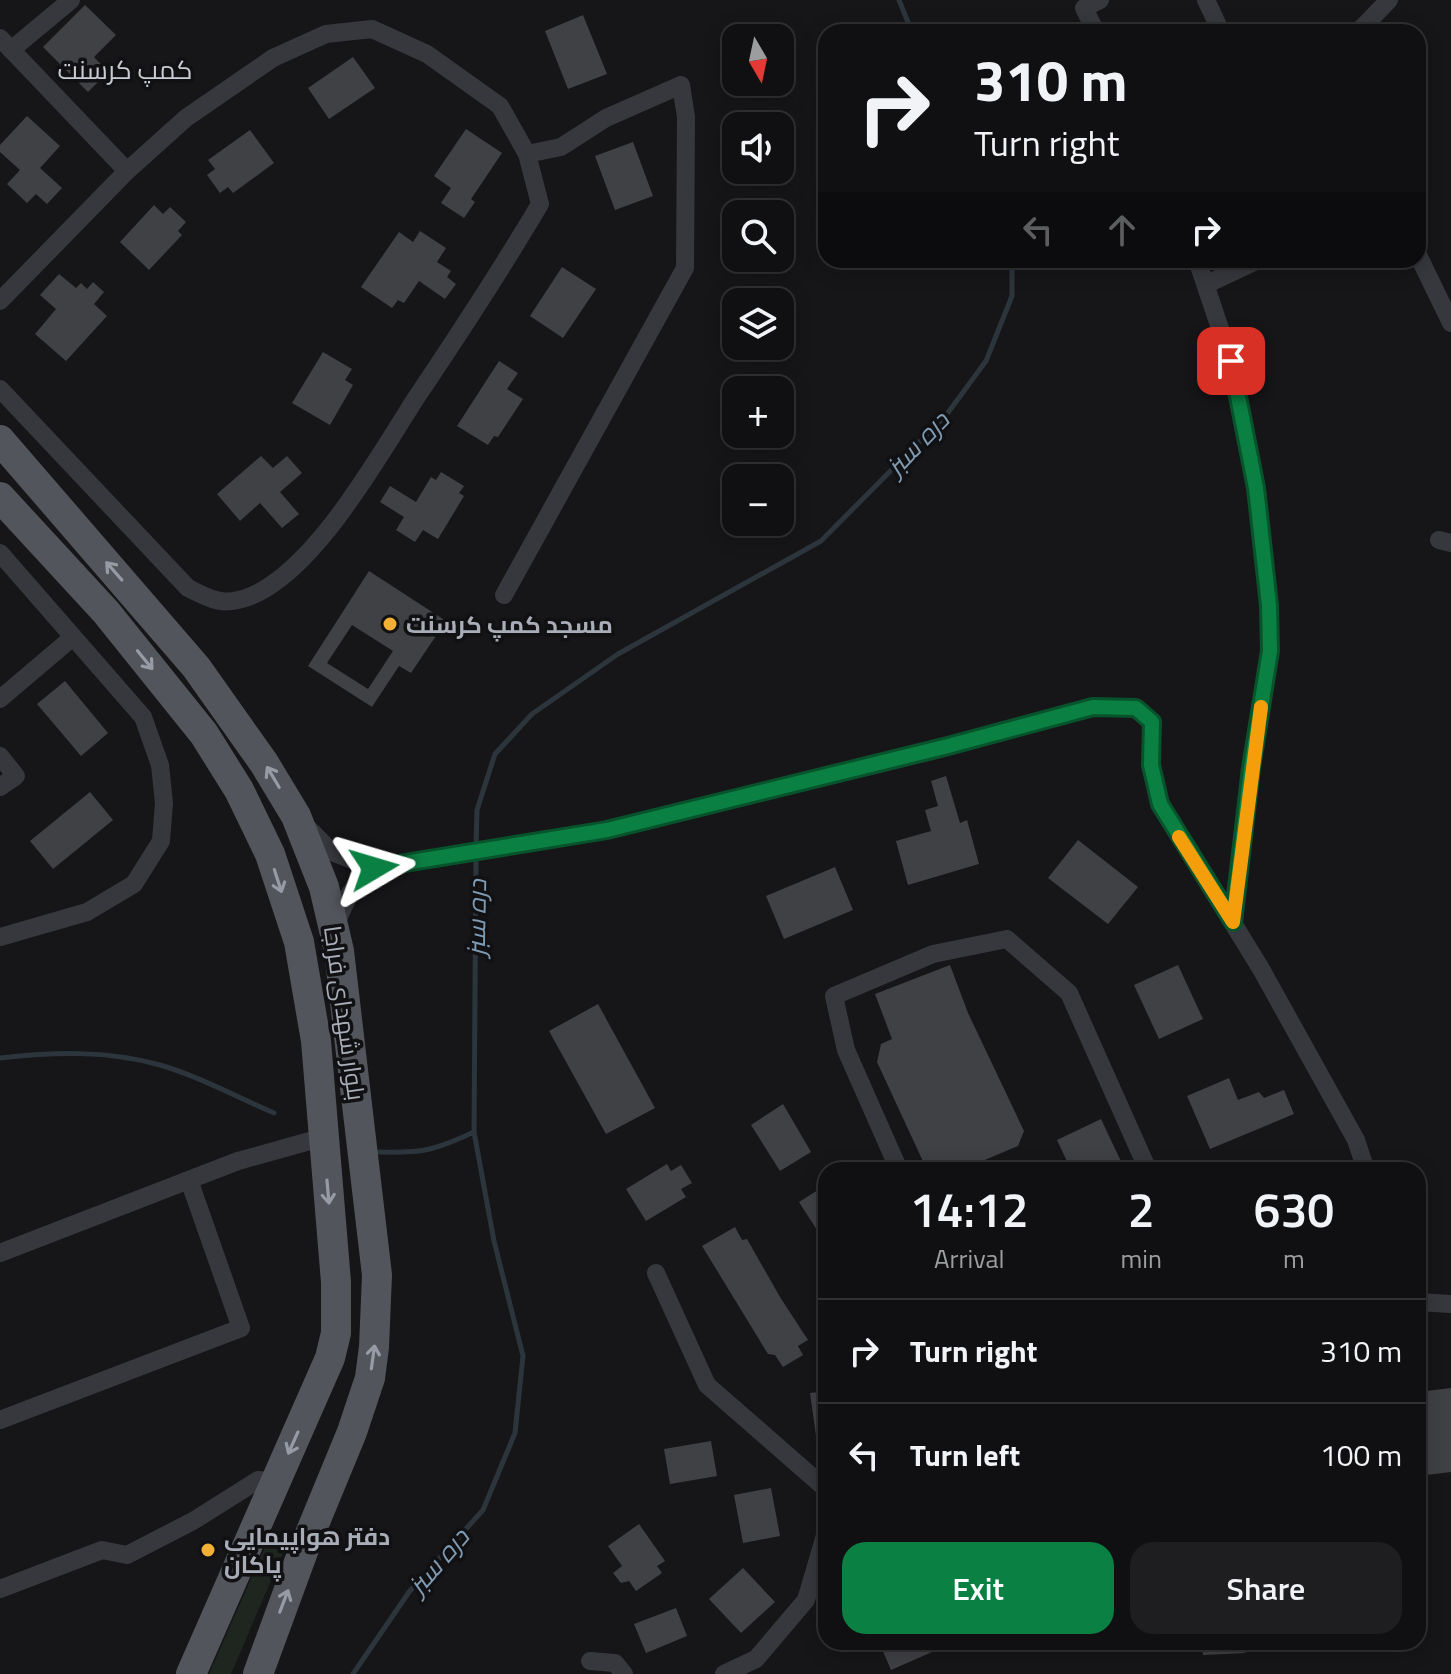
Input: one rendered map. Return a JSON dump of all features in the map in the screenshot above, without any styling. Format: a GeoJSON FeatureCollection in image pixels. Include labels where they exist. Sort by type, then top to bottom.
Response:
{"type":"FeatureCollection","features":[{"type":"Feature","properties":{"kind":"main road","name":"بلوار شهدای فراجا"},"geometry":{"type":"LineString","coordinates":[[0,440],[196,667],[258,753],[296,816],[324,887],[333,928],[344,991],[374,1245],[377,1314],[374,1347],[370,1378],[352,1432],[305,1546],[258,1674]]}},
{"type":"Feature","properties":{"kind":"main road","name":"بلوار شهدای فراجا"},"geometry":{"type":"LineString","coordinates":[[0,497],[106,612],[204,734],[239,790],[270,854],[299,942],[316,1041],[336,1282],[336,1333],[330,1358],[191,1674]]}},
{"type":"Feature","properties":{"kind":"street"},"geometry":{"type":"LineString","coordinates":[[71,0],[6,44],[127,171]]}},
{"type":"Feature","properties":{"kind":"street"},"geometry":{"type":"LineString","coordinates":[[1206,0],[1217,24]]}},
{"type":"Feature","properties":{"kind":"street"},"geometry":{"type":"LineString","coordinates":[[1366,24],[1389,0]]}},
{"type":"Feature","properties":{"kind":"street"},"geometry":{"type":"LineString","coordinates":[[1092,4],[1095,24]]}},
{"type":"Feature","properties":{"kind":"street"},"geometry":{"type":"LineString","coordinates":[[0,301],[127,171],[186,118],[273,58],[326,34],[372,29],[427,54],[500,106],[527,154],[540,204],[503,267],[336,521],[293,569],[251,596],[217,603],[188,588],[0,389]]}},
{"type":"Feature","properties":{"kind":"street"},"geometry":{"type":"LineString","coordinates":[[504,595],[685,268],[686,117],[681,85],[606,118],[561,147],[527,154]]}},
{"type":"Feature","properties":{"kind":"street"},"geometry":{"type":"LineString","coordinates":[[1200,268],[1231,361],[1256,488],[1269,605],[1270,651],[1251,768],[1233,922]]}},
{"type":"Feature","properties":{"kind":"street"},"geometry":{"type":"LineString","coordinates":[[1207,284],[1241,268]]}},
{"type":"Feature","properties":{"kind":"street"},"geometry":{"type":"LineString","coordinates":[[1424,268],[1451,323]]}},
{"type":"Feature","properties":{"kind":"street"},"geometry":{"type":"LineString","coordinates":[[0,553],[143,717],[160,765],[164,803],[161,841],[134,884],[87,912],[0,937]]}},
{"type":"Feature","properties":{"kind":"street"},"geometry":{"type":"LineString","coordinates":[[0,699],[73,637]]}},
{"type":"Feature","properties":{"kind":"street"},"geometry":{"type":"LineString","coordinates":[[296,816],[332,852],[374,868],[417,863],[607,830],[932,751],[1093,707],[1136,708],[1152,722],[1151,765],[1160,804],[1233,922],[1356,1140],[1363,1162]]}},
{"type":"Feature","properties":{"kind":"street"},"geometry":{"type":"LineString","coordinates":[[0,756],[16,776],[0,787]]}},
{"type":"Feature","properties":{"kind":"street"},"geometry":{"type":"LineString","coordinates":[[333,928],[350,893],[374,868]]}},
{"type":"Feature","properties":{"kind":"street"},"geometry":{"type":"LineString","coordinates":[[895,1162],[846,1050],[834,996],[933,954],[1007,939],[1069,993],[1144,1162]]}},
{"type":"Feature","properties":{"kind":"street"},"geometry":{"type":"LineString","coordinates":[[0,1253],[238,1161],[324,1137]]}},
{"type":"Feature","properties":{"kind":"street"},"geometry":{"type":"LineString","coordinates":[[0,1420],[241,1328],[189,1180]]}},
{"type":"Feature","properties":{"kind":"street"},"geometry":{"type":"LineString","coordinates":[[656,1273],[707,1385],[818,1482]]}},
{"type":"Feature","properties":{"kind":"street"},"geometry":{"type":"LineString","coordinates":[[1426,1302],[1451,1304]]}},
{"type":"Feature","properties":{"kind":"street"},"geometry":{"type":"LineString","coordinates":[[0,1589],[102,1550],[127,1555],[193,1521],[258,1480],[276,1482]]}},
{"type":"Feature","properties":{"kind":"street"},"geometry":{"type":"LineString","coordinates":[[724,1674],[756,1659],[806,1600],[818,1559]]}},
{"type":"Feature","properties":{"kind":"street"},"geometry":{"type":"LineString","coordinates":[[590,1661],[615,1663],[624,1674]]}},
{"type":"Feature","properties":{"kind":"shaded area"},"geometry":{"type":"Polygon","coordinates":[[[272,1531],[288,1541],[231,1674],[209,1674],[272,1531]]]}},
{"type":"Feature","properties":{"kind":"building"},"geometry":{"type":"Polygon","coordinates":[[[85,5],[116,35],[94,57],[108,72],[88,92],[43,47],[85,5]]]}},
{"type":"Feature","properties":{"kind":"building"},"geometry":{"type":"Polygon","coordinates":[[[583,15],[607,74],[568,89],[545,31],[583,15]]]}},
{"type":"Feature","properties":{"kind":"building"},"geometry":{"type":"Polygon","coordinates":[[[353,57],[375,88],[329,119],[308,88],[353,57]]]}},
{"type":"Feature","properties":{"kind":"building"},"geometry":{"type":"Polygon","coordinates":[[[27,116],[60,146],[40,168],[62,188],[47,204],[36,194],[27,203],[7,184],[20,170],[0,152],[0,145],[27,116]]]}},
{"type":"Feature","properties":{"kind":"building"},"geometry":{"type":"Polygon","coordinates":[[[466,129],[502,153],[471,199],[475,202],[464,218],[441,203],[451,188],[434,176],[466,129]]]}},
{"type":"Feature","properties":{"kind":"building"},"geometry":{"type":"Polygon","coordinates":[[[250,130],[274,163],[233,193],[228,187],[220,193],[207,175],[215,169],[208,160],[250,130]]]}},
{"type":"Feature","properties":{"kind":"building"},"geometry":{"type":"Polygon","coordinates":[[[633,142],[653,196],[615,210],[595,156],[633,142]]]}},
{"type":"Feature","properties":{"kind":"building"},"geometry":{"type":"Polygon","coordinates":[[[154,205],[163,214],[170,207],[186,222],[178,231],[182,235],[149,270],[120,242],[154,205]]]}},
{"type":"Feature","properties":{"kind":"building"},"geometry":{"type":"Polygon","coordinates":[[[420,231],[446,248],[437,262],[451,271],[447,277],[456,284],[445,299],[419,281],[404,303],[398,300],[392,308],[361,287],[399,232],[413,242],[420,231]]]}},
{"type":"Feature","properties":{"kind":"building"},"geometry":{"type":"Polygon","coordinates":[[[562,267],[596,289],[563,338],[530,316],[562,267]]]}},
{"type":"Feature","properties":{"kind":"building"},"geometry":{"type":"Polygon","coordinates":[[[59,274],[76,288],[81,283],[87,289],[93,282],[104,292],[94,304],[107,316],[66,361],[35,334],[56,309],[40,295],[59,274]]]}},
{"type":"Feature","properties":{"kind":"building"},"geometry":{"type":"Polygon","coordinates":[[[323,352],[352,369],[345,380],[353,385],[330,425],[292,403],[323,352]]]}},
{"type":"Feature","properties":{"kind":"building"},"geometry":{"type":"Polygon","coordinates":[[[499,361],[518,373],[507,389],[523,399],[498,437],[494,436],[488,445],[457,426],[499,361]]]}},
{"type":"Feature","properties":{"kind":"building"},"geometry":{"type":"Polygon","coordinates":[[[261,456],[273,468],[287,456],[302,473],[280,492],[299,514],[282,528],[260,503],[240,521],[217,494],[261,456]]]}},
{"type":"Feature","properties":{"kind":"building"},"geometry":{"type":"Polygon","coordinates":[[[441,472],[464,486],[459,493],[464,496],[438,539],[423,530],[415,542],[396,530],[404,517],[380,502],[390,486],[416,502],[431,477],[436,480],[441,472]]]}},
{"type":"Feature","properties":{"kind":"building"},"geometry":{"type":"Polygon","coordinates":[[[369,571],[446,621],[411,673],[399,666],[372,707],[308,666],[369,571]],[[352,625],[327,663],[368,689],[393,651],[352,625]]]}},
{"type":"Feature","properties":{"kind":"building"},"geometry":{"type":"Polygon","coordinates":[[[65,681],[108,733],[81,756],[37,704],[65,681]]]}},
{"type":"Feature","properties":{"kind":"building"},"geometry":{"type":"Polygon","coordinates":[[[946,776],[960,823],[967,820],[979,864],[908,885],[896,841],[931,831],[925,810],[938,806],[931,781],[946,776]]]}},
{"type":"Feature","properties":{"kind":"building"},"geometry":{"type":"Polygon","coordinates":[[[90,792],[113,820],[53,869],[30,841],[90,792]]]}},
{"type":"Feature","properties":{"kind":"building"},"geometry":{"type":"Polygon","coordinates":[[[1078,840],[1138,887],[1108,924],[1048,878],[1078,840]]]}},
{"type":"Feature","properties":{"kind":"building"},"geometry":{"type":"Polygon","coordinates":[[[835,867],[853,910],[784,939],[766,896],[835,867]]]}},
{"type":"Feature","properties":{"kind":"building"},"geometry":{"type":"Polygon","coordinates":[[[950,965],[968,1013],[1024,1131],[1018,1146],[980,1162],[923,1162],[877,1062],[881,1044],[892,1039],[875,994],[950,965]]]}},
{"type":"Feature","properties":{"kind":"building"},"geometry":{"type":"Polygon","coordinates":[[[1178,965],[1203,1019],[1159,1039],[1134,985],[1178,965]]]}},
{"type":"Feature","properties":{"kind":"building"},"geometry":{"type":"Polygon","coordinates":[[[598,1004],[655,1108],[606,1134],[549,1031],[598,1004]]]}},
{"type":"Feature","properties":{"kind":"building"},"geometry":{"type":"Polygon","coordinates":[[[1229,1078],[1238,1100],[1259,1092],[1264,1098],[1284,1090],[1294,1114],[1210,1149],[1187,1096],[1229,1078]]]}},
{"type":"Feature","properties":{"kind":"building"},"geometry":{"type":"Polygon","coordinates":[[[783,1104],[811,1152],[780,1171],[751,1125],[783,1104]]]}},
{"type":"Feature","properties":{"kind":"building"},"geometry":{"type":"Polygon","coordinates":[[[1101,1119],[1121,1162],[1067,1162],[1057,1140],[1101,1119]]]}},
{"type":"Feature","properties":{"kind":"building"},"geometry":{"type":"Polygon","coordinates":[[[667,1164],[671,1171],[681,1165],[692,1183],[681,1189],[686,1197],[646,1221],[626,1189],[667,1164]]]}},
{"type":"Feature","properties":{"kind":"building"},"geometry":{"type":"Polygon","coordinates":[[[818,1190],[818,1232],[799,1202],[818,1190]]]}},
{"type":"Feature","properties":{"kind":"building"},"geometry":{"type":"Polygon","coordinates":[[[735,1227],[742,1240],[747,1239],[808,1340],[798,1346],[803,1355],[783,1367],[775,1355],[768,1354],[702,1246],[735,1227]]]}},
{"type":"Feature","properties":{"kind":"building"},"geometry":{"type":"Polygon","coordinates":[[[1451,1388],[1451,1472],[1426,1475],[1426,1391],[1451,1388]]]}},
{"type":"Feature","properties":{"kind":"building"},"geometry":{"type":"Polygon","coordinates":[[[818,1392],[818,1450],[810,1393],[818,1392]]]}},
{"type":"Feature","properties":{"kind":"building"},"geometry":{"type":"Polygon","coordinates":[[[711,1441],[717,1476],[670,1484],[664,1449],[711,1441]]]}},
{"type":"Feature","properties":{"kind":"building"},"geometry":{"type":"Polygon","coordinates":[[[771,1488],[780,1536],[743,1543],[734,1495],[771,1488]]]}},
{"type":"Feature","properties":{"kind":"building"},"geometry":{"type":"Polygon","coordinates":[[[639,1524],[665,1561],[657,1566],[662,1573],[636,1591],[629,1581],[621,1583],[613,1573],[622,1566],[608,1546],[639,1524]]]}},
{"type":"Feature","properties":{"kind":"building"},"geometry":{"type":"Polygon","coordinates":[[[743,1568],[775,1602],[741,1633],[709,1599],[743,1568]]]}},
{"type":"Feature","properties":{"kind":"building"},"geometry":{"type":"Polygon","coordinates":[[[676,1608],[687,1636],[646,1653],[634,1624],[676,1608]]]}},
{"type":"Feature","properties":{"kind":"building"},"geometry":{"type":"Polygon","coordinates":[[[882,1650],[931,1650],[932,1652],[891,1670],[882,1650]]]}},
{"type":"Feature","properties":{"kind":"building"},"geometry":{"type":"Polygon","coordinates":[[[1203,1650],[1245,1650],[1245,1653],[1203,1655],[1203,1650]]]}},
{"type":"Feature","properties":{"kind":"waterway","name":"دره سبز"},"geometry":{"type":"LineString","coordinates":[[899,0],[909,24]]}},
{"type":"Feature","properties":{"kind":"waterway","name":"دره سبز"},"geometry":{"type":"LineString","coordinates":[[476,847],[477,810],[495,754],[532,714],[618,654],[821,541],[947,414],[986,361],[1012,296],[1012,268]]}},
{"type":"Feature","properties":{"kind":"waterway","name":"دره سبز"},"geometry":{"type":"LineString","coordinates":[[353,1674],[409,1592],[483,1510],[515,1433],[523,1356],[494,1241],[474,1132],[476,857]]}},
{"type":"Feature","properties":{"kind":"waterway"},"geometry":{"type":"LineString","coordinates":[[0,1058],[80,1054],[140,1060],[189,1075],[274,1113]]}},
{"type":"Feature","properties":{"kind":"waterway"},"geometry":{"type":"LineString","coordinates":[[379,1152],[428,1150],[474,1132]]}},
{"type":"Feature","properties":{"kind":"slow traffic"},"geometry":{"type":"LineString","coordinates":[[1179,837],[1233,922],[1261,707]]}},
{"type":"Feature","properties":{"kind":"place","name":"مسجد کمپ کرسنت"},"geometry":{"type":"Point","coordinates":[390,624]}},
{"type":"Feature","properties":{"kind":"place","name":"دفتر هواپیمایی پاکان"},"geometry":{"type":"Point","coordinates":[208,1550]}},
{"type":"Feature","properties":{"kind":"district","name":"کمپ کرسنت"},"geometry":{"type":"Point","coordinates":[125,69]}},
{"type":"Feature","properties":{"kind":"route"},"geometry":{"type":"LineString","coordinates":[[374,868],[607,830],[1093,707],[1136,708],[1152,722],[1151,765],[1160,804],[1233,922],[1251,768],[1270,651],[1269,605],[1256,488],[1231,361]]}}]}
